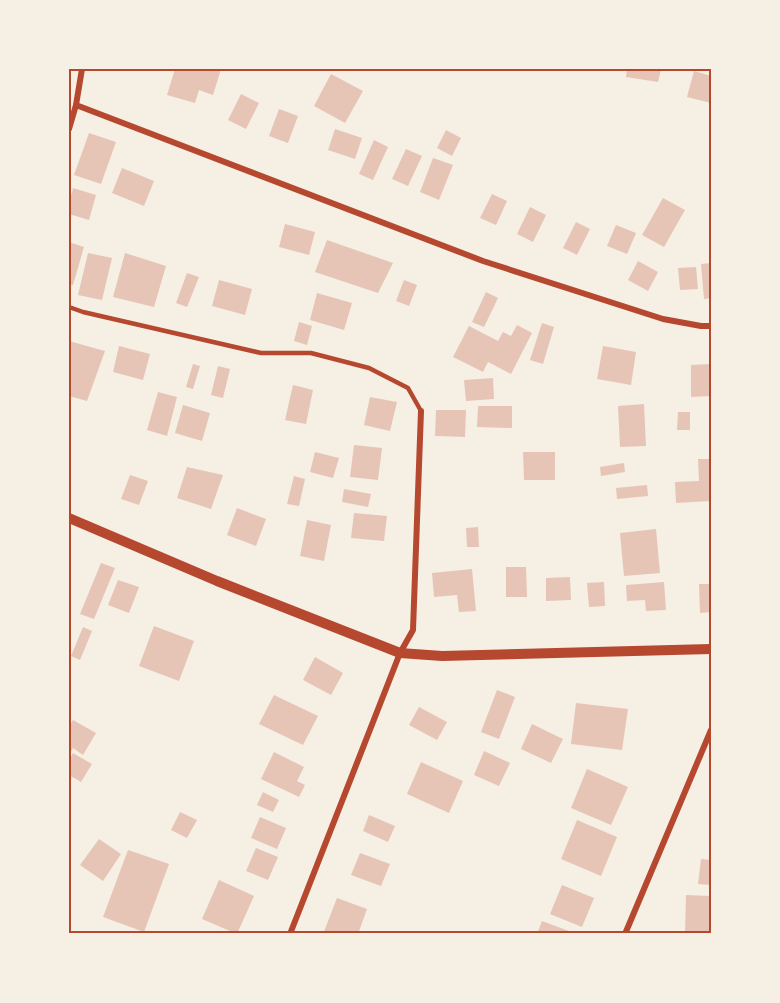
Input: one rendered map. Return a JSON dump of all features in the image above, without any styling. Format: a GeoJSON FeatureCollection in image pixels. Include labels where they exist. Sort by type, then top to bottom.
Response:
{"type":"FeatureCollection","features":[{"type":"Feature","properties":{"kind":"street"},"geometry":{"type":"LineString","coordinates":[[69,129],[82,69]]}},
{"type":"Feature","properties":{"kind":"street"},"geometry":{"type":"LineString","coordinates":[[76,105],[483,261],[663,319],[711,326]]}},
{"type":"Feature","properties":{"kind":"street"},"geometry":{"type":"LineString","coordinates":[[290,934],[400,653],[412,630],[421,411]]}},
{"type":"Feature","properties":{"kind":"street"},"geometry":{"type":"LineString","coordinates":[[69,518],[400,653],[442,656],[711,650]]}},
{"type":"Feature","properties":{"kind":"street"},"geometry":{"type":"LineString","coordinates":[[625,934],[711,730]]}},
{"type":"Feature","properties":{"kind":"lane"},"geometry":{"type":"LineString","coordinates":[[69,307],[261,352],[311,353],[369,368],[408,388],[421,411]]}},
{"type":"Feature","properties":{"kind":"building"},"geometry":{"type":"Polygon","coordinates":[[[175,69],[221,69],[213,95],[199,90],[195,103],[167,95],[175,69]]]}},
{"type":"Feature","properties":{"kind":"building"},"geometry":{"type":"Polygon","coordinates":[[[627,69],[661,69],[658,82],[626,77],[627,69]]]}},
{"type":"Feature","properties":{"kind":"building"},"geometry":{"type":"Polygon","coordinates":[[[694,71],[711,76],[711,103],[687,97],[694,71]]]}},
{"type":"Feature","properties":{"kind":"building"},"geometry":{"type":"Polygon","coordinates":[[[331,74],[363,91],[345,123],[314,106],[331,74]]]}},
{"type":"Feature","properties":{"kind":"building"},"geometry":{"type":"Polygon","coordinates":[[[241,94],[259,103],[246,129],[228,120],[241,94]]]}},
{"type":"Feature","properties":{"kind":"building"},"geometry":{"type":"Polygon","coordinates":[[[279,109],[298,116],[288,143],[269,136],[279,109]]]}},
{"type":"Feature","properties":{"kind":"building"},"geometry":{"type":"Polygon","coordinates":[[[335,129],[362,138],[355,159],[328,150],[335,129]]]}},
{"type":"Feature","properties":{"kind":"building"},"geometry":{"type":"Polygon","coordinates":[[[446,130],[461,138],[452,156],[437,148],[446,130]]]}},
{"type":"Feature","properties":{"kind":"building"},"geometry":{"type":"Polygon","coordinates":[[[89,133],[116,142],[101,184],[74,175],[89,133]]]}},
{"type":"Feature","properties":{"kind":"building"},"geometry":{"type":"Polygon","coordinates":[[[374,140],[388,147],[373,180],[359,174],[374,140]]]}},
{"type":"Feature","properties":{"kind":"building"},"geometry":{"type":"Polygon","coordinates":[[[406,149],[422,156],[408,186],[392,179],[406,149]]]}},
{"type":"Feature","properties":{"kind":"building"},"geometry":{"type":"Polygon","coordinates":[[[433,158],[453,165],[439,200],[420,192],[433,158]]]}},
{"type":"Feature","properties":{"kind":"building"},"geometry":{"type":"Polygon","coordinates":[[[122,168],[154,181],[144,206],[112,193],[122,168]]]}},
{"type":"Feature","properties":{"kind":"building"},"geometry":{"type":"Polygon","coordinates":[[[73,188],[96,195],[89,220],[69,214],[73,188]]]}},
{"type":"Feature","properties":{"kind":"building"},"geometry":{"type":"Polygon","coordinates":[[[492,194],[507,201],[496,225],[480,218],[492,194]]]}},
{"type":"Feature","properties":{"kind":"building"},"geometry":{"type":"Polygon","coordinates":[[[663,198],[685,210],[664,247],[642,235],[663,198]]]}},
{"type":"Feature","properties":{"kind":"building"},"geometry":{"type":"Polygon","coordinates":[[[530,207],[546,215],[533,242],[517,234],[530,207]]]}},
{"type":"Feature","properties":{"kind":"building"},"geometry":{"type":"Polygon","coordinates":[[[576,222],[590,229],[577,255],[563,248],[576,222]]]}},
{"type":"Feature","properties":{"kind":"building"},"geometry":{"type":"Polygon","coordinates":[[[285,224],[315,232],[309,255],[279,247],[285,224]]]}},
{"type":"Feature","properties":{"kind":"building"},"geometry":{"type":"Polygon","coordinates":[[[616,225],[636,233],[627,254],[607,246],[616,225]]]}},
{"type":"Feature","properties":{"kind":"building"},"geometry":{"type":"Polygon","coordinates":[[[327,240],[393,263],[378,293],[315,272],[327,240]]]}},
{"type":"Feature","properties":{"kind":"building"},"geometry":{"type":"Polygon","coordinates":[[[69,242],[84,247],[73,285],[69,284],[69,242]]]}},
{"type":"Feature","properties":{"kind":"building"},"geometry":{"type":"Polygon","coordinates":[[[88,253],[112,258],[102,300],[78,295],[88,253]]]}},
{"type":"Feature","properties":{"kind":"building"},"geometry":{"type":"Polygon","coordinates":[[[125,253],[166,266],[154,307],[113,297],[125,253]]]}},
{"type":"Feature","properties":{"kind":"building"},"geometry":{"type":"Polygon","coordinates":[[[638,261],[658,272],[648,291],[628,280],[638,261]]]}},
{"type":"Feature","properties":{"kind":"building"},"geometry":{"type":"Polygon","coordinates":[[[711,263],[711,298],[704,299],[701,264],[711,263]]]}},
{"type":"Feature","properties":{"kind":"building"},"geometry":{"type":"Polygon","coordinates":[[[696,267],[698,289],[680,290],[678,268],[696,267]]]}},
{"type":"Feature","properties":{"kind":"building"},"geometry":{"type":"Polygon","coordinates":[[[187,273],[199,277],[187,307],[176,303],[187,273]]]}},
{"type":"Feature","properties":{"kind":"building"},"geometry":{"type":"Polygon","coordinates":[[[219,280],[252,289],[245,315],[212,306],[219,280]]]}},
{"type":"Feature","properties":{"kind":"building"},"geometry":{"type":"Polygon","coordinates":[[[404,280],[417,285],[409,306],[396,301],[404,280]]]}},
{"type":"Feature","properties":{"kind":"building"},"geometry":{"type":"Polygon","coordinates":[[[486,292],[498,298],[484,327],[472,322],[486,292]]]}},
{"type":"Feature","properties":{"kind":"building"},"geometry":{"type":"Polygon","coordinates":[[[317,293],[352,303],[344,330],[310,320],[317,293]]]}},
{"type":"Feature","properties":{"kind":"building"},"geometry":{"type":"Polygon","coordinates":[[[299,322],[312,326],[307,345],[294,341],[299,322]]]}},
{"type":"Feature","properties":{"kind":"building"},"geometry":{"type":"Polygon","coordinates":[[[542,323],[554,327],[543,364],[530,360],[542,323]]]}},
{"type":"Feature","properties":{"kind":"building"},"geometry":{"type":"Polygon","coordinates":[[[517,325],[532,333],[511,374],[488,362],[483,372],[453,357],[469,326],[498,341],[503,332],[511,336],[517,325]]]}},
{"type":"Feature","properties":{"kind":"building"},"geometry":{"type":"Polygon","coordinates":[[[69,341],[105,351],[87,401],[69,396],[69,341]]]}},
{"type":"Feature","properties":{"kind":"building"},"geometry":{"type":"Polygon","coordinates":[[[119,346],[150,354],[143,380],[113,372],[119,346]]]}},
{"type":"Feature","properties":{"kind":"building"},"geometry":{"type":"Polygon","coordinates":[[[603,346],[636,352],[631,385],[597,379],[603,346]]]}},
{"type":"Feature","properties":{"kind":"building"},"geometry":{"type":"Polygon","coordinates":[[[193,364],[200,366],[193,389],[186,387],[193,364]]]}},
{"type":"Feature","properties":{"kind":"building"},"geometry":{"type":"Polygon","coordinates":[[[711,364],[711,396],[691,397],[691,365],[711,364]]]}},
{"type":"Feature","properties":{"kind":"building"},"geometry":{"type":"Polygon","coordinates":[[[218,366],[230,369],[223,398],[211,395],[218,366]]]}},
{"type":"Feature","properties":{"kind":"building"},"geometry":{"type":"Polygon","coordinates":[[[493,378],[494,399],[466,401],[464,380],[493,378]]]}},
{"type":"Feature","properties":{"kind":"building"},"geometry":{"type":"Polygon","coordinates":[[[293,385],[313,390],[306,424],[285,420],[293,385]]]}},
{"type":"Feature","properties":{"kind":"building"},"geometry":{"type":"Polygon","coordinates":[[[158,392],[177,397],[167,436],[147,430],[158,392]]]}},
{"type":"Feature","properties":{"kind":"building"},"geometry":{"type":"Polygon","coordinates":[[[370,397],[397,402],[390,431],[364,425],[370,397]]]}},
{"type":"Feature","properties":{"kind":"building"},"geometry":{"type":"Polygon","coordinates":[[[644,404],[646,446],[620,447],[618,406],[644,404]]]}},
{"type":"Feature","properties":{"kind":"building"},"geometry":{"type":"Polygon","coordinates":[[[183,405],[210,413],[202,441],[175,433],[183,405]]]}},
{"type":"Feature","properties":{"kind":"building"},"geometry":{"type":"Polygon","coordinates":[[[478,406],[512,406],[512,428],[477,427],[478,406]]]}},
{"type":"Feature","properties":{"kind":"building"},"geometry":{"type":"Polygon","coordinates":[[[436,410],[466,410],[465,437],[435,436],[436,410]]]}},
{"type":"Feature","properties":{"kind":"building"},"geometry":{"type":"Polygon","coordinates":[[[678,412],[690,412],[690,430],[677,430],[678,412]]]}},
{"type":"Feature","properties":{"kind":"building"},"geometry":{"type":"Polygon","coordinates":[[[354,445],[382,448],[378,480],[350,477],[354,445]]]}},
{"type":"Feature","properties":{"kind":"building"},"geometry":{"type":"Polygon","coordinates":[[[315,452],[339,458],[333,478],[310,472],[315,452]]]}},
{"type":"Feature","properties":{"kind":"building"},"geometry":{"type":"Polygon","coordinates":[[[523,452],[555,452],[555,480],[524,480],[523,452]]]}},
{"type":"Feature","properties":{"kind":"building"},"geometry":{"type":"Polygon","coordinates":[[[698,459],[711,459],[711,501],[676,503],[675,482],[699,481],[698,459]]]}},
{"type":"Feature","properties":{"kind":"building"},"geometry":{"type":"Polygon","coordinates":[[[624,463],[625,472],[601,476],[600,467],[624,463]]]}},
{"type":"Feature","properties":{"kind":"building"},"geometry":{"type":"Polygon","coordinates":[[[187,467],[223,475],[211,509],[177,498],[187,467]]]}},
{"type":"Feature","properties":{"kind":"building"},"geometry":{"type":"Polygon","coordinates":[[[130,475],[148,481],[139,505],[121,499],[130,475]]]}},
{"type":"Feature","properties":{"kind":"building"},"geometry":{"type":"Polygon","coordinates":[[[294,476],[305,479],[299,506],[287,504],[294,476]]]}},
{"type":"Feature","properties":{"kind":"building"},"geometry":{"type":"Polygon","coordinates":[[[647,485],[648,496],[617,499],[616,488],[647,485]]]}},
{"type":"Feature","properties":{"kind":"building"},"geometry":{"type":"Polygon","coordinates":[[[344,489],[371,494],[368,507],[342,502],[344,489]]]}},
{"type":"Feature","properties":{"kind":"building"},"geometry":{"type":"Polygon","coordinates":[[[237,508],[266,519],[256,546],[227,535],[237,508]]]}},
{"type":"Feature","properties":{"kind":"building"},"geometry":{"type":"Polygon","coordinates":[[[354,513],[387,516],[384,541],[351,538],[354,513]]]}},
{"type":"Feature","properties":{"kind":"building"},"geometry":{"type":"Polygon","coordinates":[[[307,520],[331,525],[324,561],[300,556],[307,520]]]}},
{"type":"Feature","properties":{"kind":"building"},"geometry":{"type":"Polygon","coordinates":[[[478,527],[479,547],[467,547],[466,528],[478,527]]]}},
{"type":"Feature","properties":{"kind":"building"},"geometry":{"type":"Polygon","coordinates":[[[656,529],[660,573],[624,576],[620,533],[656,529]]]}},
{"type":"Feature","properties":{"kind":"building"},"geometry":{"type":"Polygon","coordinates":[[[101,563],[115,568],[94,619],[80,614],[101,563]]]}},
{"type":"Feature","properties":{"kind":"building"},"geometry":{"type":"Polygon","coordinates":[[[506,567],[526,567],[527,597],[506,597],[506,567]]]}},
{"type":"Feature","properties":{"kind":"building"},"geometry":{"type":"Polygon","coordinates":[[[472,569],[476,611],[459,612],[457,595],[434,597],[432,573],[472,569]]]}},
{"type":"Feature","properties":{"kind":"building"},"geometry":{"type":"Polygon","coordinates":[[[570,577],[571,600],[546,601],[546,578],[570,577]]]}},
{"type":"Feature","properties":{"kind":"building"},"geometry":{"type":"Polygon","coordinates":[[[118,580],[139,587],[129,613],[108,605],[118,580]]]}},
{"type":"Feature","properties":{"kind":"building"},"geometry":{"type":"Polygon","coordinates":[[[604,582],[605,606],[589,607],[587,583],[604,582]]]}},
{"type":"Feature","properties":{"kind":"building"},"geometry":{"type":"Polygon","coordinates":[[[664,582],[666,610],[646,611],[645,600],[627,601],[626,585],[664,582]]]}},
{"type":"Feature","properties":{"kind":"building"},"geometry":{"type":"Polygon","coordinates":[[[699,584],[711,584],[711,612],[700,613],[699,584]]]}},
{"type":"Feature","properties":{"kind":"building"},"geometry":{"type":"Polygon","coordinates":[[[154,626],[194,641],[179,681],[139,666],[154,626]]]}},
{"type":"Feature","properties":{"kind":"building"},"geometry":{"type":"Polygon","coordinates":[[[83,627],[92,631],[80,660],[71,656],[83,627]]]}},
{"type":"Feature","properties":{"kind":"building"},"geometry":{"type":"Polygon","coordinates":[[[315,657],[343,673],[331,695],[303,680],[315,657]]]}},
{"type":"Feature","properties":{"kind":"building"},"geometry":{"type":"Polygon","coordinates":[[[497,690],[515,697],[499,739],[481,732],[497,690]]]}},
{"type":"Feature","properties":{"kind":"building"},"geometry":{"type":"Polygon","coordinates":[[[274,695],[318,716],[303,745],[259,724],[274,695]]]}},
{"type":"Feature","properties":{"kind":"building"},"geometry":{"type":"Polygon","coordinates":[[[576,703],[628,709],[622,750],[571,744],[576,703]]]}},
{"type":"Feature","properties":{"kind":"building"},"geometry":{"type":"Polygon","coordinates":[[[419,707],[447,722],[437,740],[409,725],[419,707]]]}},
{"type":"Feature","properties":{"kind":"building"},"geometry":{"type":"Polygon","coordinates":[[[73,720],[96,733],[83,755],[73,748],[69,755],[69,726],[73,720]]]}},
{"type":"Feature","properties":{"kind":"building"},"geometry":{"type":"Polygon","coordinates":[[[532,724],[563,739],[551,763],[521,749],[532,724]]]}},
{"type":"Feature","properties":{"kind":"building"},"geometry":{"type":"Polygon","coordinates":[[[484,751],[510,763],[499,786],[474,775],[484,751]]]}},
{"type":"Feature","properties":{"kind":"building"},"geometry":{"type":"Polygon","coordinates":[[[274,752],[304,767],[297,781],[305,785],[299,797],[261,779],[274,752]]]}},
{"type":"Feature","properties":{"kind":"building"},"geometry":{"type":"Polygon","coordinates":[[[73,753],[92,764],[81,782],[69,775],[69,760],[73,753]]]}},
{"type":"Feature","properties":{"kind":"building"},"geometry":{"type":"Polygon","coordinates":[[[421,762],[463,781],[449,813],[407,794],[421,762]]]}},
{"type":"Feature","properties":{"kind":"building"},"geometry":{"type":"Polygon","coordinates":[[[587,769],[628,787],[611,825],[571,808],[587,769]]]}},
{"type":"Feature","properties":{"kind":"building"},"geometry":{"type":"Polygon","coordinates":[[[263,792],[279,800],[273,812],[257,805],[263,792]]]}},
{"type":"Feature","properties":{"kind":"building"},"geometry":{"type":"Polygon","coordinates":[[[180,812],[197,820],[187,838],[171,830],[180,812]]]}},
{"type":"Feature","properties":{"kind":"building"},"geometry":{"type":"Polygon","coordinates":[[[369,815],[395,826],[388,842],[363,831],[369,815]]]}},
{"type":"Feature","properties":{"kind":"building"},"geometry":{"type":"Polygon","coordinates":[[[260,817],[286,828],[277,849],[251,838],[260,817]]]}},
{"type":"Feature","properties":{"kind":"building"},"geometry":{"type":"Polygon","coordinates":[[[577,820],[617,837],[601,876],[561,859],[577,820]]]}},
{"type":"Feature","properties":{"kind":"building"},"geometry":{"type":"Polygon","coordinates":[[[99,839],[121,854],[103,881],[80,865],[99,839]]]}},
{"type":"Feature","properties":{"kind":"building"},"geometry":{"type":"Polygon","coordinates":[[[256,848],[278,857],[268,880],[246,871],[256,848]]]}},
{"type":"Feature","properties":{"kind":"building"},"geometry":{"type":"Polygon","coordinates":[[[128,850],[169,864],[144,932],[103,917],[128,850]]]}},
{"type":"Feature","properties":{"kind":"building"},"geometry":{"type":"Polygon","coordinates":[[[360,853],[390,864],[381,886],[351,875],[360,853]]]}},
{"type":"Feature","properties":{"kind":"building"},"geometry":{"type":"Polygon","coordinates":[[[701,859],[711,860],[711,885],[698,884],[701,859]]]}},
{"type":"Feature","properties":{"kind":"building"},"geometry":{"type":"Polygon","coordinates":[[[219,880],[254,896],[237,934],[202,919],[219,880]]]}},
{"type":"Feature","properties":{"kind":"building"},"geometry":{"type":"Polygon","coordinates":[[[562,885],[594,898],[582,927],[550,914],[562,885]]]}},
{"type":"Feature","properties":{"kind":"building"},"geometry":{"type":"Polygon","coordinates":[[[686,895],[711,896],[711,934],[685,934],[686,895]]]}},
{"type":"Feature","properties":{"kind":"building"},"geometry":{"type":"Polygon","coordinates":[[[337,898],[367,909],[358,934],[323,934],[337,898]]]}},
{"type":"Feature","properties":{"kind":"building"},"geometry":{"type":"Polygon","coordinates":[[[542,921],[577,934],[537,934],[542,921]]]}}]}
